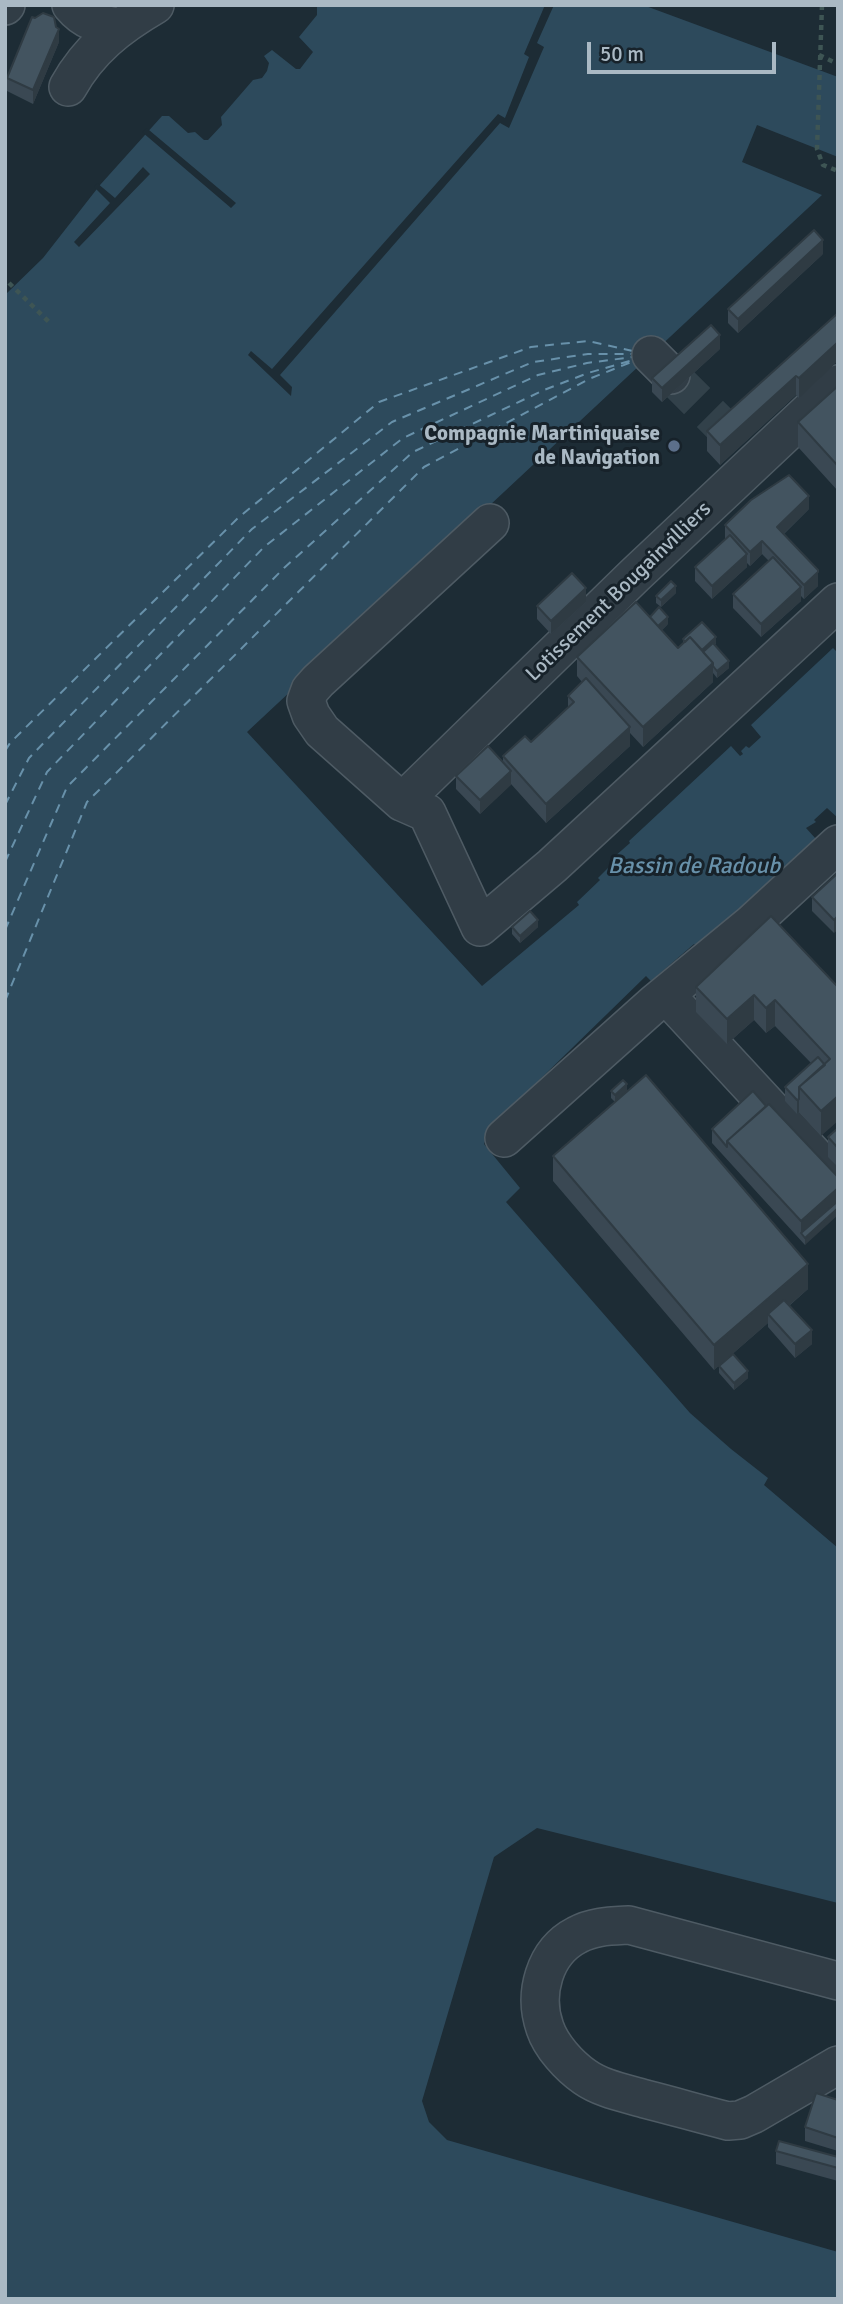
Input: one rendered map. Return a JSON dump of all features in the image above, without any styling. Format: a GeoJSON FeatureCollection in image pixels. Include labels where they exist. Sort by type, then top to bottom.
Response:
{"type":"FeatureCollection","features":[{"type":"Feature","properties":{"kind":"lane"},"geometry":{"type":"LineString","coordinates":[[71,5],[86,20],[119,27]]}},
{"type":"Feature","properties":{"kind":"lane"},"geometry":{"type":"LineString","coordinates":[[68,87],[78,68],[119,27],[155,5]]}},
{"type":"Feature","properties":{"kind":"lane","name":"Lotissement Bougainvilliers"},"geometry":{"type":"LineString","coordinates":[[401,802],[635,575],[749,453],[838,384]]}},
{"type":"Feature","properties":{"kind":"lane"},"geometry":{"type":"LineString","coordinates":[[490,523],[318,681],[310,690],[306,701],[311,715],[322,731],[401,802],[427,813],[480,927],[552,866],[838,602]]}},
{"type":"Feature","properties":{"kind":"lane"},"geometry":{"type":"LineString","coordinates":[[504,1138],[666,995],[751,925],[838,844]]}},
{"type":"Feature","properties":{"kind":"lane"},"geometry":{"type":"LineString","coordinates":[[666,995],[838,1181]]}},
{"type":"Feature","properties":{"kind":"lane"},"geometry":{"type":"LineString","coordinates":[[838,1982],[629,1925],[608,1926],[577,1934],[552,1955],[544,1972],[541,2006],[545,2028],[554,2045],[585,2077],[607,2088],[728,2121],[740,2120],[754,2114],[838,2065]]}},
{"type":"Feature","properties":{"kind":"path"},"geometry":{"type":"LineString","coordinates":[[822,5],[817,149],[823,165],[838,171]]}},
{"type":"Feature","properties":{"kind":"path"},"geometry":{"type":"LineString","coordinates":[[819,55],[838,64]]}},
{"type":"Feature","properties":{"kind":"path"},"geometry":{"type":"LineString","coordinates":[[9,283],[51,324]]}},
{"type":"Feature","properties":{"kind":"water","name":"Bassin de Radoub"},"geometry":{"type":"Polygon","coordinates":[[[317,5],[643,5],[838,77],[838,157],[757,125],[742,162],[822,195],[247,732],[482,986],[579,905],[577,902],[600,880],[598,878],[616,860],[614,857],[629,841],[731,746],[740,756],[746,746],[749,748],[761,737],[751,725],[833,648],[836,651],[838,649],[838,818],[827,808],[814,820],[816,822],[806,828],[816,839],[714,934],[712,932],[697,946],[694,944],[651,981],[646,976],[489,1129],[484,1144],[520,1188],[506,1202],[690,1413],[768,1478],[764,1485],[838,1548],[838,1903],[537,1828],[494,1857],[422,2101],[429,2122],[447,2140],[838,2252],[838,2299],[5,2299],[5,295],[43,258],[100,185],[162,116],[169,116],[188,133],[195,132],[208,140],[222,125],[221,117],[253,80],[262,78],[267,71],[269,63],[264,56],[272,50],[296,69],[300,69],[313,52],[299,37],[317,15],[317,5]]]}},
{"type":"Feature","properties":{"kind":"pier"},"geometry":{"type":"Polygon","coordinates":[[[545,5],[554,5],[537,43],[544,47],[509,128],[500,123],[280,375],[292,387],[291,396],[248,355],[251,351],[272,369],[498,114],[505,118],[529,57],[524,54],[545,5]]]}},
{"type":"Feature","properties":{"kind":"pier"},"geometry":{"type":"Polygon","coordinates":[[[147,128],[236,203],[231,208],[142,132],[147,128]]]}},
{"type":"Feature","properties":{"kind":"pier"},"geometry":{"type":"Polygon","coordinates":[[[143,167],[150,174],[79,247],[74,242],[110,203],[94,187],[97,183],[115,198],[143,167]]]}},
{"type":"Feature","properties":{"kind":"building"},"geometry":{"type":"Polygon","coordinates":[[[43,13],[54,17],[59,29],[33,90],[7,78],[32,17],[43,13]]]}},
{"type":"Feature","properties":{"kind":"building"},"geometry":{"type":"Polygon","coordinates":[[[814,230],[823,240],[738,319],[728,309],[814,230]]]}},
{"type":"Feature","properties":{"kind":"building"},"geometry":{"type":"Polygon","coordinates":[[[838,313],[838,342],[720,445],[707,431],[838,313]]]}},
{"type":"Feature","properties":{"kind":"building"},"geometry":{"type":"Polygon","coordinates":[[[711,325],[720,335],[662,388],[652,378],[711,325]]]}},
{"type":"Feature","properties":{"kind":"building"},"geometry":{"type":"Polygon","coordinates":[[[838,386],[838,466],[798,422],[838,386]]]}},
{"type":"Feature","properties":{"kind":"building"},"geometry":{"type":"Polygon","coordinates":[[[789,475],[809,496],[777,527],[818,570],[804,585],[762,541],[750,552],[725,525],[751,500],[789,475]]]}},
{"type":"Feature","properties":{"kind":"building"},"geometry":{"type":"Polygon","coordinates":[[[730,535],[747,554],[712,586],[695,567],[730,535]]]}},
{"type":"Feature","properties":{"kind":"building"},"geometry":{"type":"Polygon","coordinates":[[[773,557],[801,587],[761,624],[733,594],[773,557]]]}},
{"type":"Feature","properties":{"kind":"building"},"geometry":{"type":"Polygon","coordinates":[[[572,573],[586,588],[551,621],[537,606],[572,573]]]}},
{"type":"Feature","properties":{"kind":"building"},"geometry":{"type":"Polygon","coordinates":[[[671,581],[676,586],[661,600],[656,596],[671,581]]]}},
{"type":"Feature","properties":{"kind":"building"},"geometry":{"type":"Polygon","coordinates":[[[636,602],[678,648],[690,637],[713,663],[643,727],[577,657],[636,602]]]}},
{"type":"Feature","properties":{"kind":"building"},"geometry":{"type":"Polygon","coordinates":[[[659,607],[668,617],[658,626],[650,617],[659,607]]]}},
{"type":"Feature","properties":{"kind":"building"},"geometry":{"type":"Polygon","coordinates":[[[702,622],[716,637],[702,650],[690,637],[685,642],[683,639],[702,622]]]}},
{"type":"Feature","properties":{"kind":"building"},"geometry":{"type":"Polygon","coordinates":[[[713,643],[729,661],[717,671],[703,652],[713,643]]]}},
{"type":"Feature","properties":{"kind":"building"},"geometry":{"type":"Polygon","coordinates":[[[586,678],[630,727],[546,804],[503,756],[525,736],[531,742],[574,702],[568,696],[586,678]]]}},
{"type":"Feature","properties":{"kind":"building"},"geometry":{"type":"Polygon","coordinates":[[[488,746],[511,771],[480,800],[456,776],[488,746]]]}},
{"type":"Feature","properties":{"kind":"building"},"geometry":{"type":"Polygon","coordinates":[[[838,873],[838,916],[834,920],[812,897],[838,873]]]}},
{"type":"Feature","properties":{"kind":"building"},"geometry":{"type":"Polygon","coordinates":[[[530,911],[538,920],[520,936],[512,927],[530,911]]]}},
{"type":"Feature","properties":{"kind":"building"},"geometry":{"type":"Polygon","coordinates":[[[771,916],[838,987],[838,1096],[821,1111],[799,1087],[830,1059],[775,1000],[766,1008],[754,995],[727,1019],[696,987],[771,916]]]}},
{"type":"Feature","properties":{"kind":"building"},"geometry":{"type":"Polygon","coordinates":[[[818,1057],[825,1065],[799,1087],[797,1100],[785,1087],[818,1057]]]}},
{"type":"Feature","properties":{"kind":"building"},"geometry":{"type":"Polygon","coordinates":[[[646,1075],[808,1264],[714,1345],[553,1156],[646,1075]]]}},
{"type":"Feature","properties":{"kind":"building"},"geometry":{"type":"Polygon","coordinates":[[[623,1080],[627,1084],[615,1095],[611,1091],[623,1080]]]}},
{"type":"Feature","properties":{"kind":"building"},"geometry":{"type":"Polygon","coordinates":[[[753,1091],[766,1106],[727,1141],[727,1147],[712,1129],[753,1091]]]}},
{"type":"Feature","properties":{"kind":"building"},"geometry":{"type":"Polygon","coordinates":[[[769,1104],[838,1177],[838,1188],[801,1221],[727,1141],[769,1104]]]}},
{"type":"Feature","properties":{"kind":"building"},"geometry":{"type":"Polygon","coordinates":[[[838,1128],[838,1148],[828,1137],[838,1128]]]}},
{"type":"Feature","properties":{"kind":"building"},"geometry":{"type":"Polygon","coordinates":[[[838,1201],[838,1208],[805,1238],[801,1233],[838,1201]]]}},
{"type":"Feature","properties":{"kind":"building"},"geometry":{"type":"Polygon","coordinates":[[[784,1300],[812,1330],[795,1344],[768,1314],[784,1300]]]}},
{"type":"Feature","properties":{"kind":"building"},"geometry":{"type":"Polygon","coordinates":[[[733,1354],[748,1371],[734,1383],[719,1366],[733,1354]]]}},
{"type":"Feature","properties":{"kind":"building"},"geometry":{"type":"Polygon","coordinates":[[[816,2093],[838,2100],[838,2138],[805,2127],[816,2093]]]}},
{"type":"Feature","properties":{"kind":"building"},"geometry":{"type":"Polygon","coordinates":[[[779,2141],[838,2157],[838,2168],[776,2151],[779,2141]]]}},
{"type":"Feature","properties":{"kind":"ferry route"},"geometry":{"type":"LineString","coordinates":[[5,751],[10,743],[238,518],[379,402],[531,347],[588,341],[633,351]]}},
{"type":"Feature","properties":{"kind":"ferry route"},"geometry":{"type":"LineString","coordinates":[[5,805],[29,758],[252,529],[392,422],[533,362],[588,354],[634,354]]}},
{"type":"Feature","properties":{"kind":"ferry route"},"geometry":{"type":"LineString","coordinates":[[5,862],[47,772],[264,547],[403,438],[538,375],[587,363],[633,357]]}},
{"type":"Feature","properties":{"kind":"ferry route"},"geometry":{"type":"LineString","coordinates":[[5,930],[67,787],[284,568],[413,452],[544,390],[633,360]]}},
{"type":"Feature","properties":{"kind":"ferry route"},"geometry":{"type":"LineString","coordinates":[[5,1001],[87,802],[424,467],[589,379],[634,361]]}},
{"type":"Feature","properties":{"kind":"tunnel"},"geometry":{"type":"LineString","coordinates":[[671,375],[741,445]]}},
{"type":"Feature","properties":{"kind":"place","name":"Compagnie Martiniquaise de Navigation"},"geometry":{"type":"Point","coordinates":[674,446]}}]}
